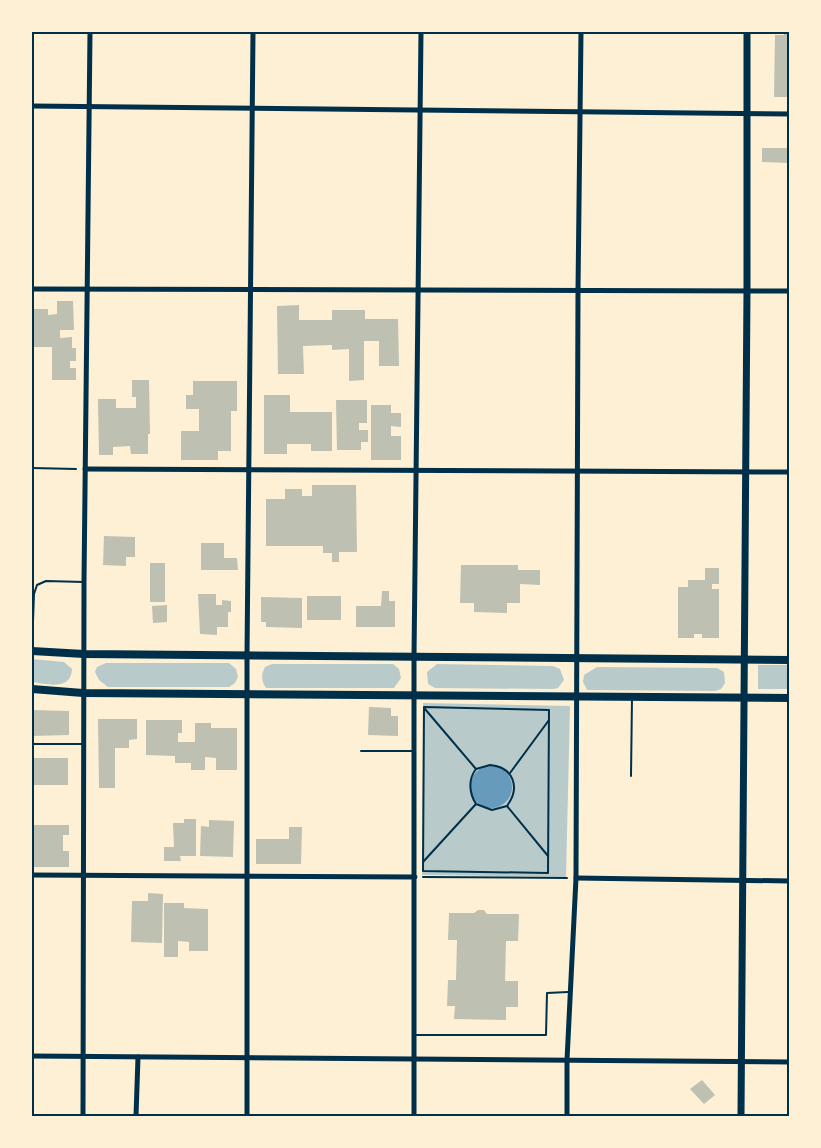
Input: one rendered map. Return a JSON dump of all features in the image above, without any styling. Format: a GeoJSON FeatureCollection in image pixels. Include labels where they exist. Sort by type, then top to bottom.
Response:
{"type":"FeatureCollection","features":[{"type":"Feature","properties":{"kind":"main road"},"geometry":{"type":"LineString","coordinates":[[32,651],[247,656],[789,660]]}},
{"type":"Feature","properties":{"kind":"main road"},"geometry":{"type":"LineString","coordinates":[[32,688],[83,693],[789,698]]}},
{"type":"Feature","properties":{"kind":"street"},"geometry":{"type":"LineString","coordinates":[[83,1116],[83,693],[90,32]]}},
{"type":"Feature","properties":{"kind":"street"},"geometry":{"type":"LineString","coordinates":[[247,1116],[247,656],[254,32]]}},
{"type":"Feature","properties":{"kind":"street"},"geometry":{"type":"LineString","coordinates":[[414,1116],[414,657],[420,290],[421,32]]}},
{"type":"Feature","properties":{"kind":"street"},"geometry":{"type":"LineString","coordinates":[[567,1116],[567,1060],[576,878],[581,32]]}},
{"type":"Feature","properties":{"kind":"street"},"geometry":{"type":"LineString","coordinates":[[741,1116],[747,32]]}},
{"type":"Feature","properties":{"kind":"street"},"geometry":{"type":"LineString","coordinates":[[32,106],[789,114]]}},
{"type":"Feature","properties":{"kind":"street"},"geometry":{"type":"LineString","coordinates":[[32,289],[789,291]]}},
{"type":"Feature","properties":{"kind":"street"},"geometry":{"type":"LineString","coordinates":[[85,469],[789,472]]}},
{"type":"Feature","properties":{"kind":"street"},"geometry":{"type":"LineString","coordinates":[[32,876],[415,877]]}},
{"type":"Feature","properties":{"kind":"street"},"geometry":{"type":"LineString","coordinates":[[576,878],[789,881]]}},
{"type":"Feature","properties":{"kind":"street"},"geometry":{"type":"LineString","coordinates":[[32,1056],[789,1062]]}},
{"type":"Feature","properties":{"kind":"street"},"geometry":{"type":"LineString","coordinates":[[136,1116],[138,1057]]}},
{"type":"Feature","properties":{"kind":"lane"},"geometry":{"type":"LineString","coordinates":[[32,651],[34,594],[37,585],[46,581],[84,582]]}},
{"type":"Feature","properties":{"kind":"lane"},"geometry":{"type":"LineString","coordinates":[[631,776],[632,698]]}},
{"type":"Feature","properties":{"kind":"lane"},"geometry":{"type":"LineString","coordinates":[[32,744],[83,744]]}},
{"type":"Feature","properties":{"kind":"lane"},"geometry":{"type":"LineString","coordinates":[[361,751],[415,751]]}},
{"type":"Feature","properties":{"kind":"lane"},"geometry":{"type":"LineString","coordinates":[[414,1035],[546,1035],[547,993],[571,992]]}},
{"type":"Feature","properties":{"kind":"path"},"geometry":{"type":"LineString","coordinates":[[32,468],[85,469]]}},
{"type":"Feature","properties":{"kind":"path"},"geometry":{"type":"LineString","coordinates":[[424,707],[549,710],[548,873],[423,871],[424,707]]}},
{"type":"Feature","properties":{"kind":"path"},"geometry":{"type":"LineString","coordinates":[[424,707],[476,769]]}},
{"type":"Feature","properties":{"kind":"path"},"geometry":{"type":"LineString","coordinates":[[510,773],[549,720]]}},
{"type":"Feature","properties":{"kind":"path"},"geometry":{"type":"LineString","coordinates":[[490,765],[510,773],[513,794],[507,806],[492,810],[476,804],[470,790],[470,780],[476,769],[490,765]]}},
{"type":"Feature","properties":{"kind":"path"},"geometry":{"type":"LineString","coordinates":[[423,863],[476,804]]}},
{"type":"Feature","properties":{"kind":"path"},"geometry":{"type":"LineString","coordinates":[[507,806],[548,856]]}},
{"type":"Feature","properties":{"kind":"path"},"geometry":{"type":"LineString","coordinates":[[415,877],[576,878]]}},
{"type":"Feature","properties":{"kind":"shaded area"},"geometry":{"type":"Polygon","coordinates":[[[32,659],[64,662],[72,669],[71,676],[63,683],[51,685],[32,682],[32,659]]]}},
{"type":"Feature","properties":{"kind":"shaded area"},"geometry":{"type":"Polygon","coordinates":[[[106,663],[229,663],[236,669],[238,677],[229,687],[108,687],[99,680],[95,672],[97,667],[106,663]]]}},
{"type":"Feature","properties":{"kind":"shaded area"},"geometry":{"type":"Polygon","coordinates":[[[272,664],[393,664],[399,669],[401,678],[394,688],[266,688],[262,680],[263,673],[265,667],[272,664]]]}},
{"type":"Feature","properties":{"kind":"shaded area"},"geometry":{"type":"Polygon","coordinates":[[[437,664],[553,666],[560,669],[564,680],[558,688],[553,689],[435,688],[428,684],[427,672],[437,664]]]}},
{"type":"Feature","properties":{"kind":"shaded area"},"geometry":{"type":"Polygon","coordinates":[[[758,665],[789,665],[789,689],[758,689],[758,665]]]}},
{"type":"Feature","properties":{"kind":"shaded area"},"geometry":{"type":"Polygon","coordinates":[[[597,667],[717,668],[724,672],[725,683],[721,689],[715,691],[587,690],[583,682],[584,675],[597,667]]]}},
{"type":"Feature","properties":{"kind":"shaded area"},"geometry":{"type":"Polygon","coordinates":[[[423,703],[570,706],[566,877],[422,875],[423,703]]]}},
{"type":"Feature","properties":{"kind":"water"},"geometry":{"type":"Polygon","coordinates":[[[491,766],[506,772],[512,787],[506,802],[491,808],[476,802],[470,787],[476,772],[491,766]]]}},
{"type":"Feature","properties":{"kind":"building"},"geometry":{"type":"Polygon","coordinates":[[[784,32],[790,32],[790,97],[774,97],[775,35],[784,35],[784,32]]]}},
{"type":"Feature","properties":{"kind":"building"},"geometry":{"type":"Polygon","coordinates":[[[762,148],[790,148],[790,163],[762,162],[762,148]]]}},
{"type":"Feature","properties":{"kind":"building"},"geometry":{"type":"Polygon","coordinates":[[[57,301],[73,301],[74,330],[60,330],[60,338],[72,337],[72,348],[76,348],[76,361],[70,361],[70,368],[76,368],[76,380],[52,380],[52,347],[32,347],[32,309],[48,309],[48,315],[57,314],[57,301]]]}},
{"type":"Feature","properties":{"kind":"building"},"geometry":{"type":"Polygon","coordinates":[[[299,305],[299,320],[332,320],[332,310],[365,310],[365,319],[398,319],[399,366],[379,366],[379,341],[364,341],[364,380],[349,381],[349,349],[332,350],[332,345],[303,346],[304,374],[278,374],[277,306],[299,305]]]}},
{"type":"Feature","properties":{"kind":"building"},"geometry":{"type":"Polygon","coordinates":[[[132,380],[149,380],[148,454],[131,454],[130,446],[113,447],[113,455],[99,455],[98,399],[116,399],[116,408],[136,408],[136,397],[132,397],[132,380]]]}},
{"type":"Feature","properties":{"kind":"building"},"geometry":{"type":"Polygon","coordinates":[[[193,381],[237,381],[237,411],[231,411],[231,451],[218,451],[218,460],[181,460],[181,431],[199,431],[199,409],[186,409],[186,395],[193,395],[193,381]]]}},
{"type":"Feature","properties":{"kind":"building"},"geometry":{"type":"Polygon","coordinates":[[[264,395],[290,395],[290,412],[332,412],[332,451],[311,451],[311,444],[287,444],[287,454],[264,454],[264,395]]]}},
{"type":"Feature","properties":{"kind":"building"},"geometry":{"type":"Polygon","coordinates":[[[336,400],[367,400],[367,423],[359,423],[359,430],[368,430],[368,442],[361,442],[361,450],[337,450],[336,400]]]}},
{"type":"Feature","properties":{"kind":"building"},"geometry":{"type":"Polygon","coordinates":[[[371,405],[391,405],[391,413],[401,413],[401,427],[391,426],[391,436],[401,436],[401,460],[371,460],[371,405]]]}},
{"type":"Feature","properties":{"kind":"building"},"geometry":{"type":"Polygon","coordinates":[[[312,485],[356,485],[357,552],[339,552],[339,562],[332,562],[332,553],[323,553],[323,546],[266,546],[266,499],[285,499],[285,489],[302,489],[302,496],[312,496],[312,485]]]}},
{"type":"Feature","properties":{"kind":"building"},"geometry":{"type":"Polygon","coordinates":[[[104,536],[135,537],[135,557],[126,557],[126,566],[103,565],[104,536]]]}},
{"type":"Feature","properties":{"kind":"building"},"geometry":{"type":"Polygon","coordinates":[[[201,543],[224,543],[224,558],[237,558],[238,570],[201,570],[201,543]]]}},
{"type":"Feature","properties":{"kind":"building"},"geometry":{"type":"Polygon","coordinates":[[[150,563],[165,563],[165,602],[150,602],[150,563]]]}},
{"type":"Feature","properties":{"kind":"building"},"geometry":{"type":"Polygon","coordinates":[[[461,565],[518,565],[518,570],[540,570],[540,585],[520,584],[520,603],[507,603],[507,613],[474,612],[474,603],[460,603],[461,565]]]}},
{"type":"Feature","properties":{"kind":"building"},"geometry":{"type":"Polygon","coordinates":[[[705,568],[719,568],[719,584],[712,584],[712,589],[719,589],[719,638],[702,638],[702,634],[694,634],[694,638],[678,638],[678,587],[688,587],[688,580],[705,580],[705,568]]]}},
{"type":"Feature","properties":{"kind":"building"},"geometry":{"type":"Polygon","coordinates":[[[382,591],[389,591],[389,601],[395,601],[395,627],[356,627],[356,606],[381,606],[382,591]]]}},
{"type":"Feature","properties":{"kind":"building"},"geometry":{"type":"Polygon","coordinates":[[[198,594],[216,594],[216,605],[222,605],[222,600],[231,601],[228,627],[217,627],[217,635],[200,634],[198,594]]]}},
{"type":"Feature","properties":{"kind":"building"},"geometry":{"type":"Polygon","coordinates":[[[307,596],[341,596],[341,620],[307,620],[307,596]]]}},
{"type":"Feature","properties":{"kind":"building"},"geometry":{"type":"Polygon","coordinates":[[[261,597],[302,598],[302,628],[266,627],[266,622],[261,622],[261,597]]]}},
{"type":"Feature","properties":{"kind":"building"},"geometry":{"type":"Polygon","coordinates":[[[167,605],[167,622],[153,623],[152,606],[167,605]]]}},
{"type":"Feature","properties":{"kind":"building"},"geometry":{"type":"Polygon","coordinates":[[[369,707],[391,708],[391,716],[398,716],[398,736],[368,735],[369,707]]]}},
{"type":"Feature","properties":{"kind":"building"},"geometry":{"type":"Polygon","coordinates":[[[32,710],[69,711],[69,735],[32,736],[32,710]]]}},
{"type":"Feature","properties":{"kind":"building"},"geometry":{"type":"Polygon","coordinates":[[[98,719],[137,719],[137,739],[129,740],[129,748],[115,748],[115,788],[99,788],[98,719]]]}},
{"type":"Feature","properties":{"kind":"building"},"geometry":{"type":"Polygon","coordinates":[[[146,720],[182,720],[182,733],[178,733],[178,742],[195,742],[195,723],[211,723],[211,728],[237,728],[237,770],[216,770],[216,758],[205,757],[205,770],[191,770],[191,763],[175,763],[175,756],[146,755],[146,720]]]}},
{"type":"Feature","properties":{"kind":"building"},"geometry":{"type":"Polygon","coordinates":[[[32,758],[68,758],[68,785],[32,785],[32,758]]]}},
{"type":"Feature","properties":{"kind":"building"},"geometry":{"type":"Polygon","coordinates":[[[184,819],[196,819],[196,856],[180,856],[181,861],[164,861],[164,847],[174,847],[173,823],[184,823],[184,819]]]}},
{"type":"Feature","properties":{"kind":"building"},"geometry":{"type":"Polygon","coordinates":[[[209,820],[234,821],[233,857],[200,856],[201,826],[209,827],[209,820]]]}},
{"type":"Feature","properties":{"kind":"building"},"geometry":{"type":"Polygon","coordinates":[[[32,825],[69,825],[69,835],[63,835],[63,851],[69,851],[69,867],[32,867],[32,825]]]}},
{"type":"Feature","properties":{"kind":"building"},"geometry":{"type":"Polygon","coordinates":[[[289,827],[302,827],[301,864],[256,864],[256,839],[289,839],[289,827]]]}},
{"type":"Feature","properties":{"kind":"building"},"geometry":{"type":"Polygon","coordinates":[[[148,893],[163,894],[162,943],[131,942],[132,901],[148,901],[148,893]]]}},
{"type":"Feature","properties":{"kind":"building"},"geometry":{"type":"Polygon","coordinates":[[[164,903],[184,903],[184,908],[208,909],[208,951],[189,951],[189,942],[178,941],[178,957],[164,957],[164,903]]]}},
{"type":"Feature","properties":{"kind":"building"},"geometry":{"type":"Polygon","coordinates":[[[484,910],[487,914],[519,914],[518,941],[506,941],[505,981],[518,981],[518,1007],[506,1007],[506,1020],[454,1019],[455,1006],[447,1006],[448,980],[456,980],[457,940],[448,940],[449,913],[474,913],[484,910]]]}},
{"type":"Feature","properties":{"kind":"building"},"geometry":{"type":"Polygon","coordinates":[[[702,1080],[715,1095],[704,1104],[690,1089],[702,1080]]]}}]}
